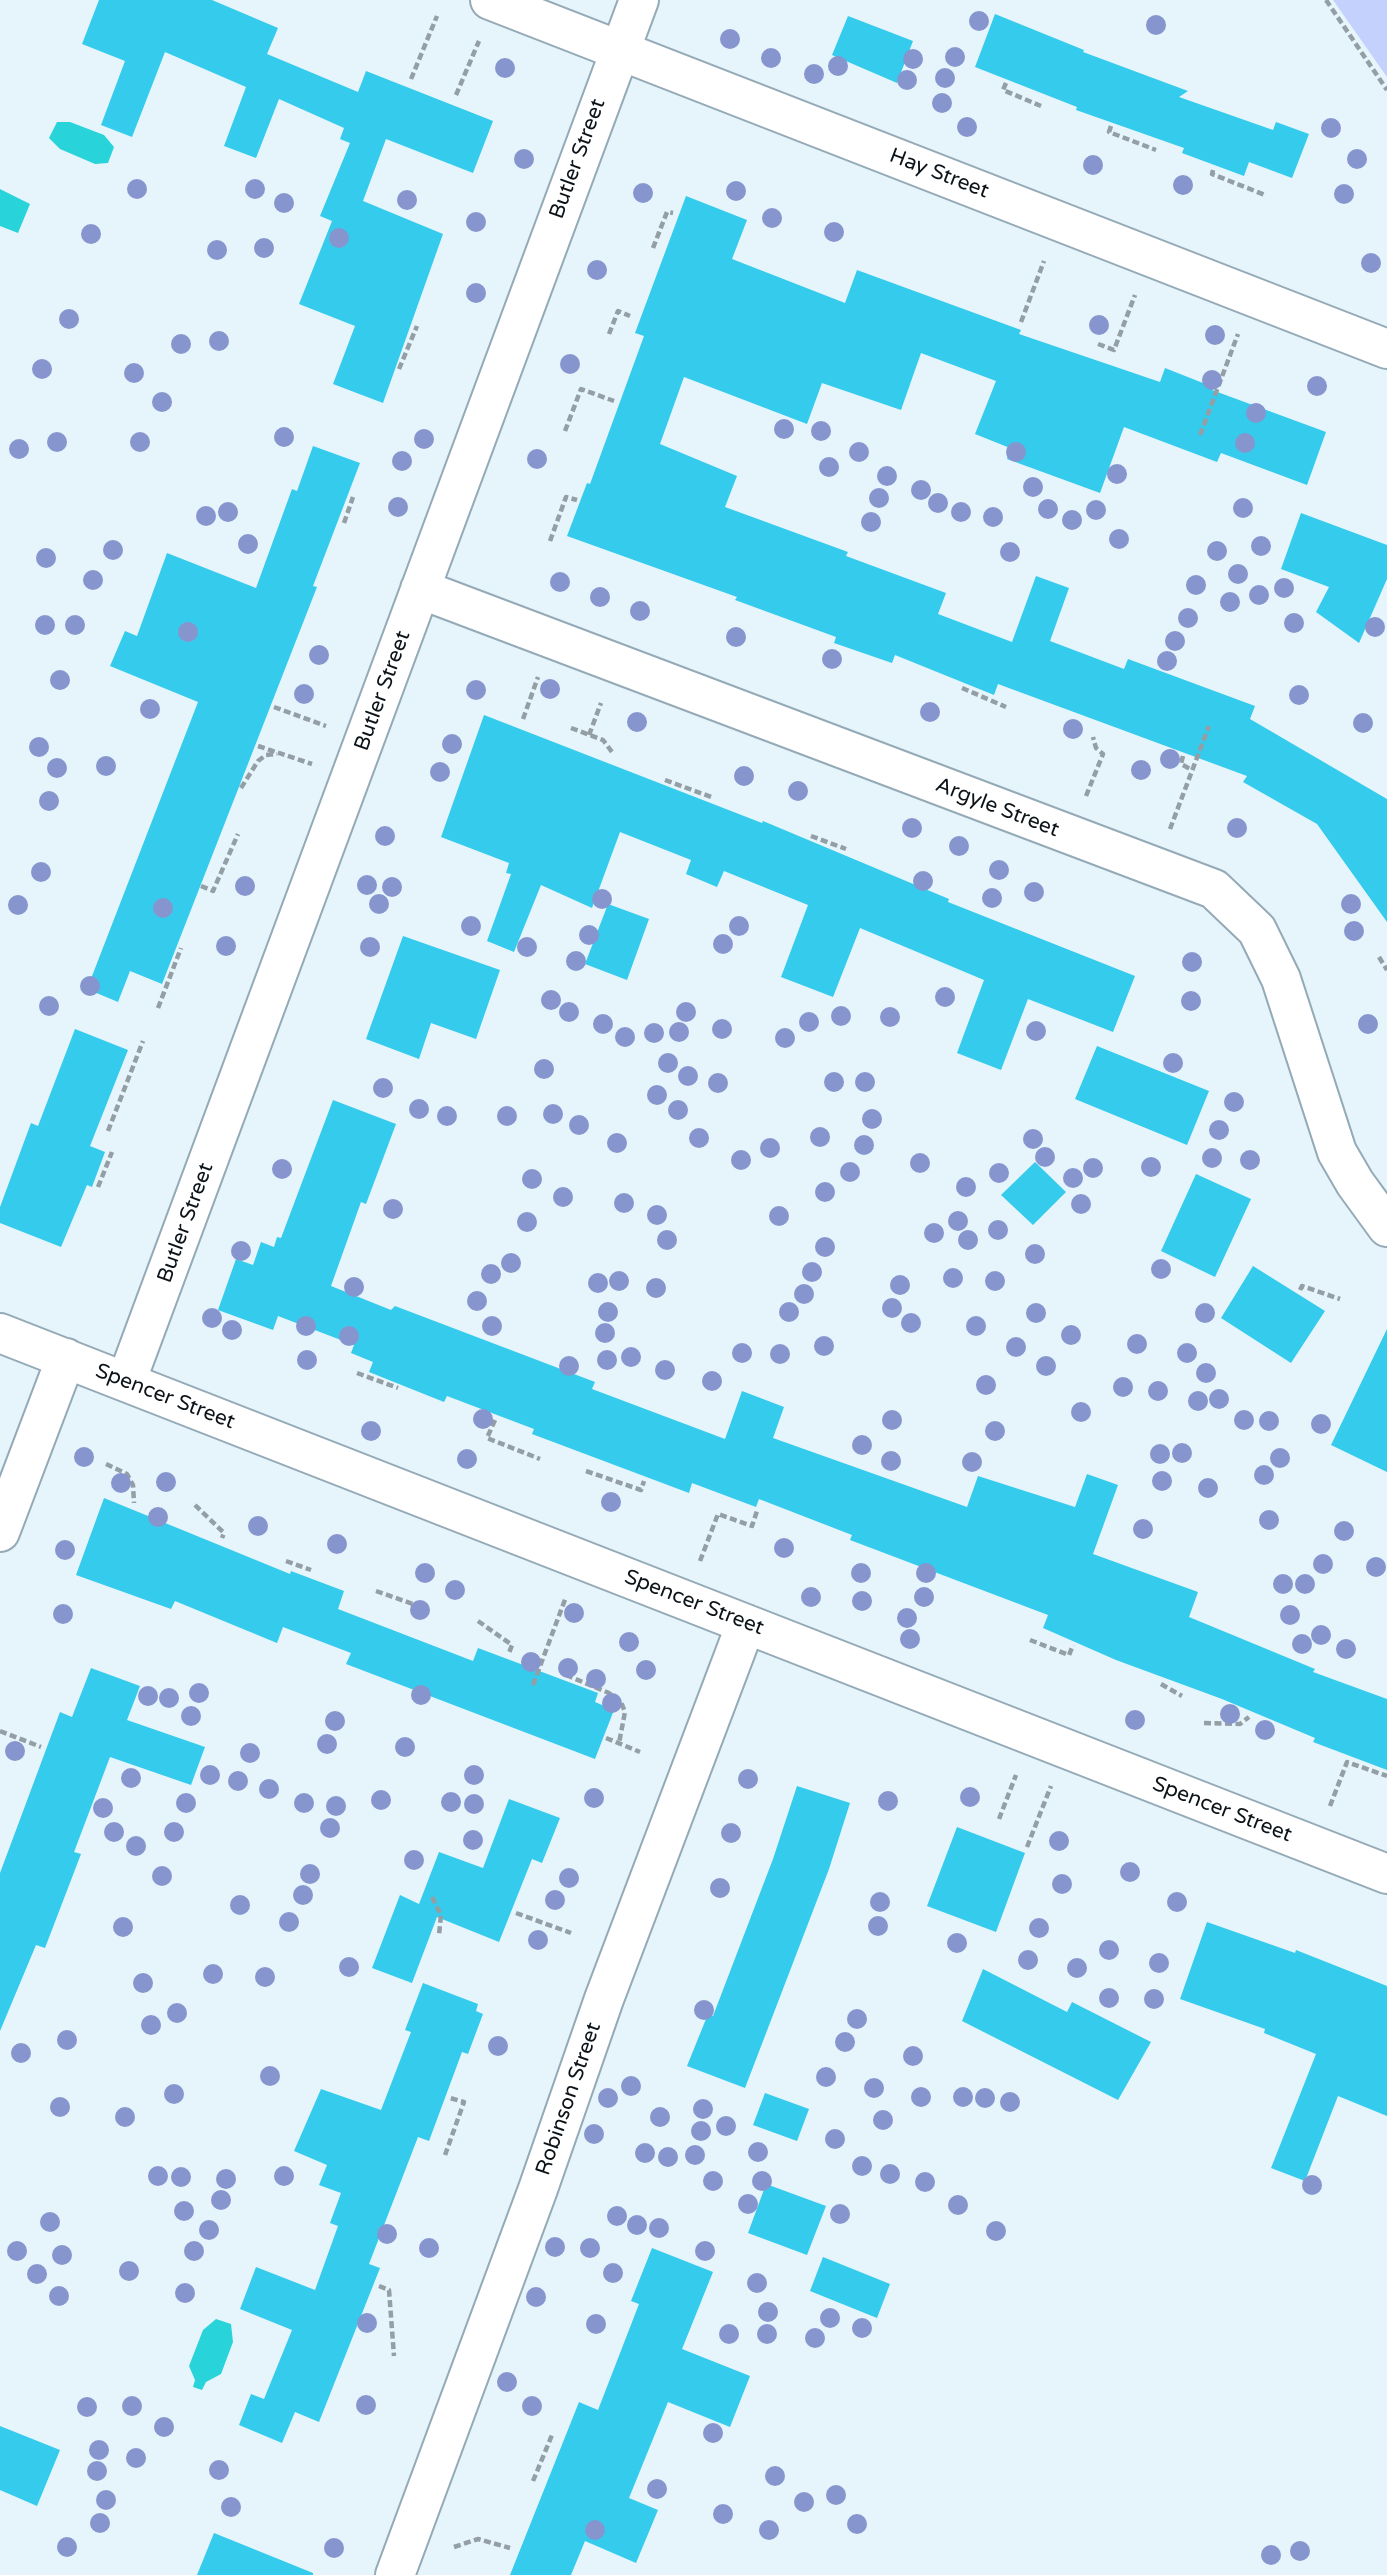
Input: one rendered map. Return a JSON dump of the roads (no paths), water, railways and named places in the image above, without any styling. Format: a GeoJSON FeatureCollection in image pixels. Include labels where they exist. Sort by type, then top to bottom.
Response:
{"type":"FeatureCollection","features":[{"type":"Feature","properties":{"kind":"street","name":"Butler Street"},"geometry":{"type":"LineString","coordinates":[[126,1382],[639,0]]}},
{"type":"Feature","properties":{"kind":"street","name":"Hay Street"},"geometry":{"type":"LineString","coordinates":[[486,16],[619,50],[1387,349]]}},
{"type":"Feature","properties":{"kind":"street","name":"Argyle Street"},"geometry":{"type":"LineString","coordinates":[[420,589],[1214,889],[1256,930],[1281,979],[1337,1152],[1355,1183],[1387,1227]]}},
{"type":"Feature","properties":{"kind":"street","name":"Spencer Street"},"geometry":{"type":"LineString","coordinates":[[0,1333],[1387,1874]]}},
{"type":"Feature","properties":{"kind":"street"},"geometry":{"type":"LineString","coordinates":[[0,1532],[66,1358]]}},
{"type":"Feature","properties":{"kind":"street","name":"Robinson Street"},"geometry":{"type":"LineString","coordinates":[[395,2575],[538,2189],[601,2008],[746,1624]]}},
{"type":"Feature","properties":{"kind":"water"},"geometry":{"type":"Polygon","coordinates":[[[57,122],[70,122],[104,135],[114,147],[108,163],[95,164],[60,149],[49,138],[57,122]]]}},
{"type":"Feature","properties":{"kind":"water"},"geometry":{"type":"Polygon","coordinates":[[[0,189],[30,204],[18,233],[0,226],[0,189]]]}},
{"type":"Feature","properties":{"kind":"water"},"geometry":{"type":"Polygon","coordinates":[[[216,2319],[231,2324],[233,2342],[221,2374],[206,2382],[202,2390],[193,2387],[195,2380],[189,2366],[203,2330],[216,2319]]]}}]}
